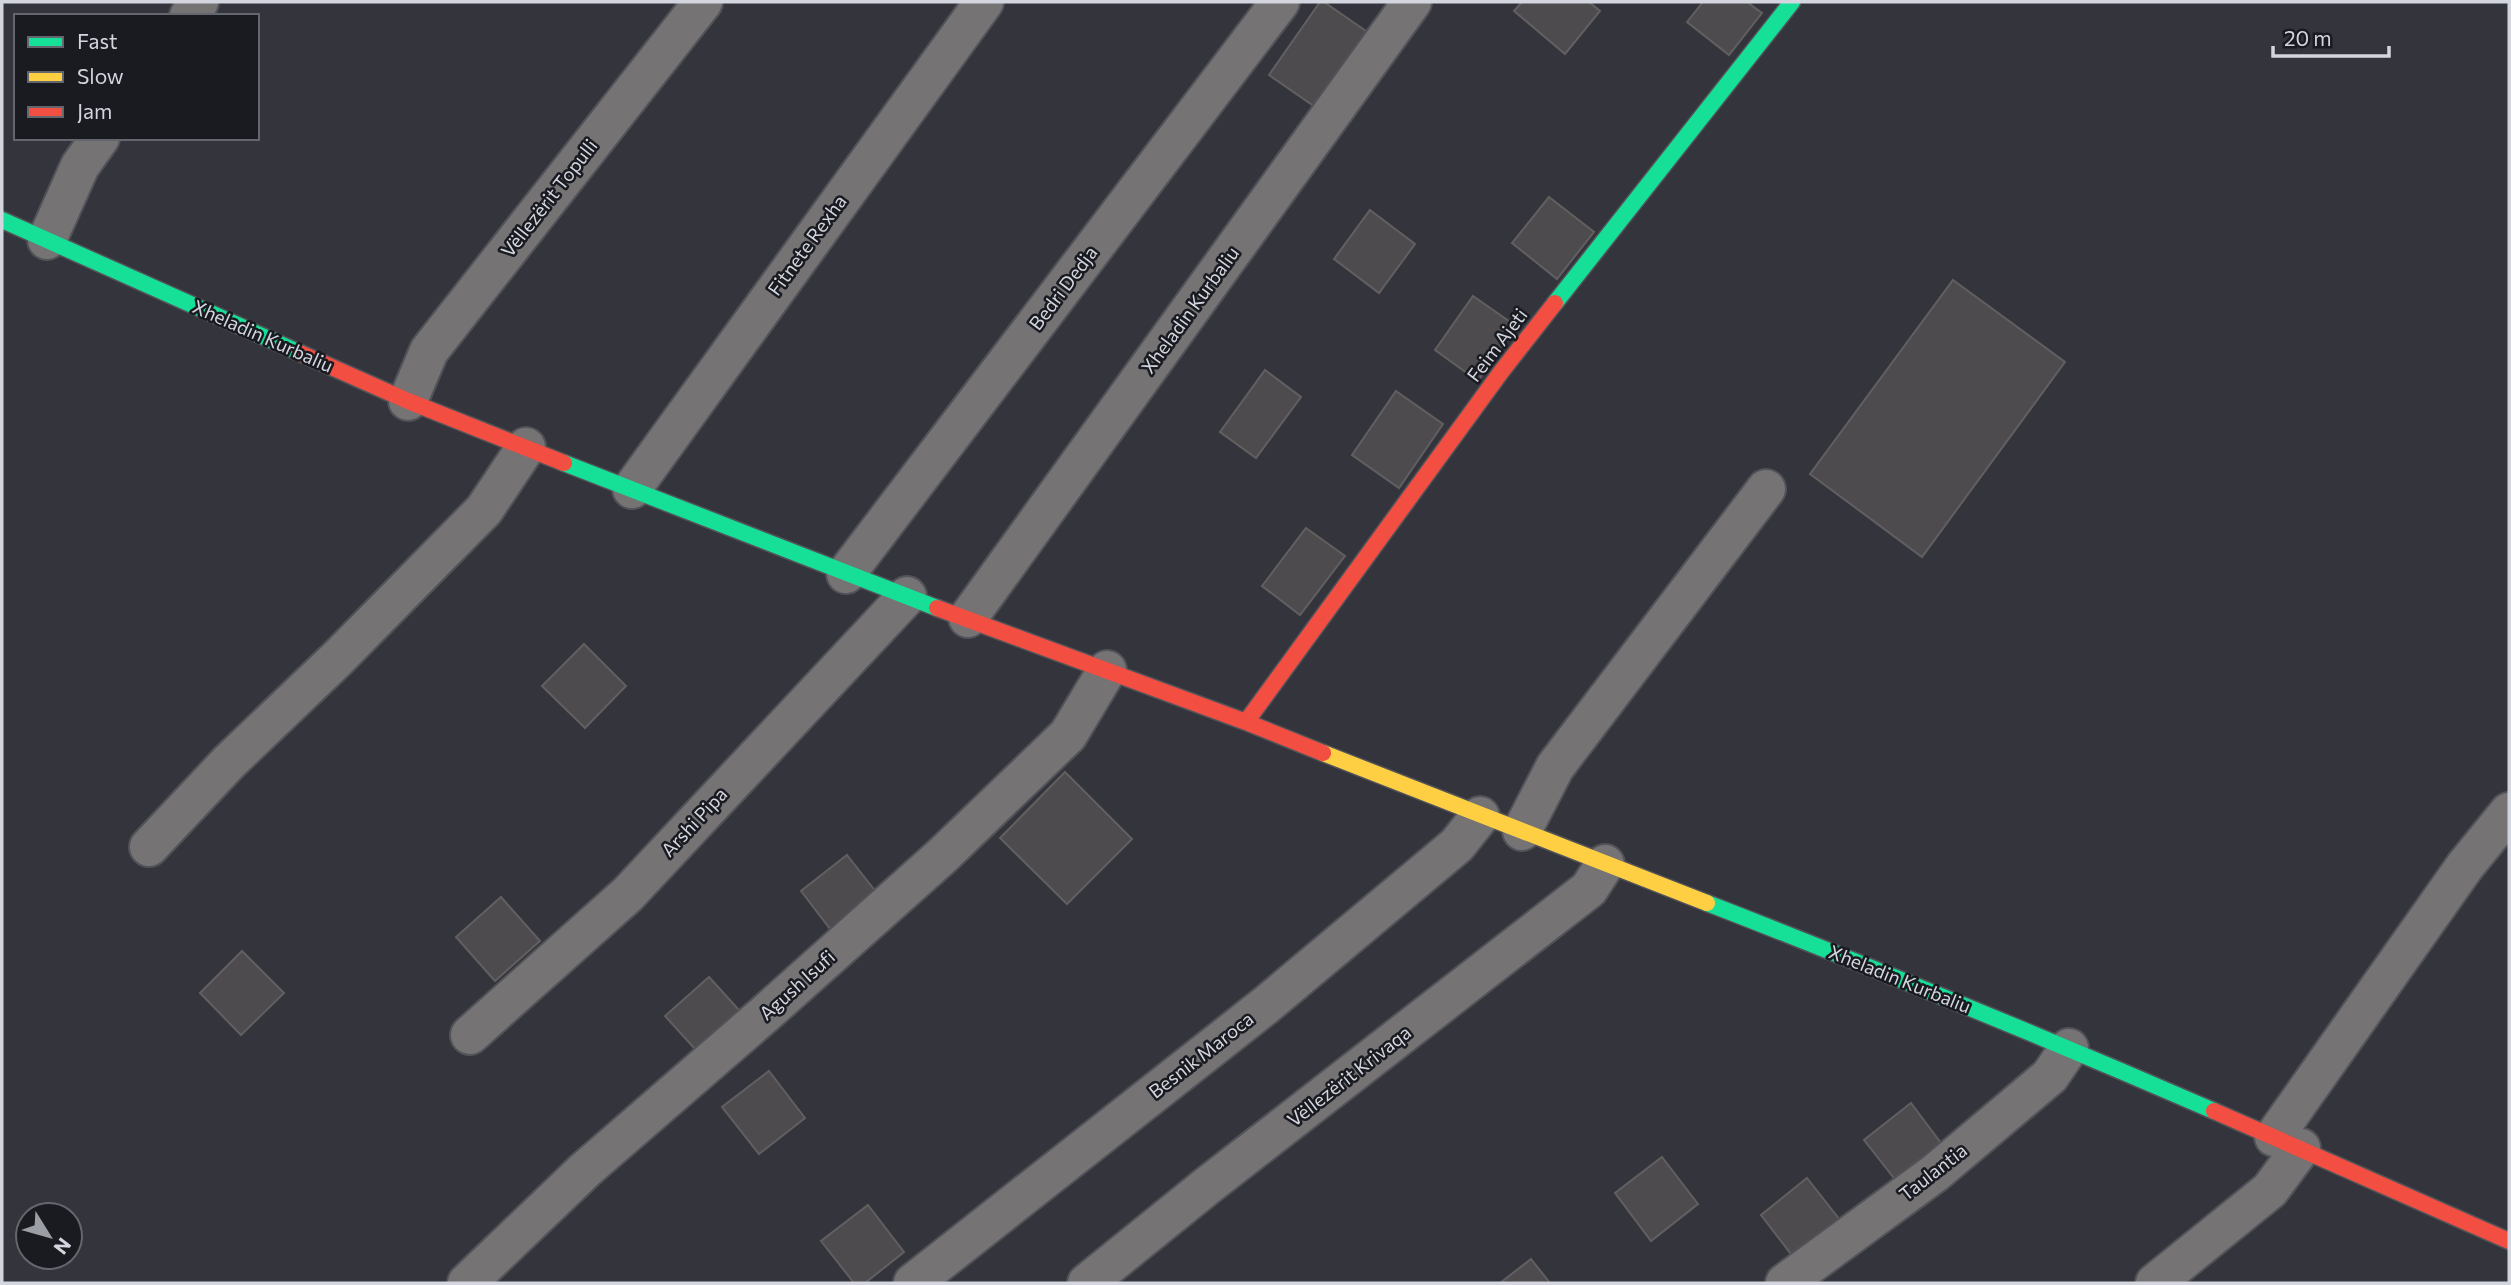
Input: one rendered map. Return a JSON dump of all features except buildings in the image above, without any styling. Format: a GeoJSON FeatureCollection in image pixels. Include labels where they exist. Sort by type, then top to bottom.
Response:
{"type":"FeatureCollection","features":[{"type":"Feature","properties":{"kind":"main road","name":"Feim Ajeti"},"geometry":{"type":"LineString","coordinates":[[1245,722],[1501,372],[1792,2]]}},
{"type":"Feature","properties":{"kind":"main road","name":"Xheladin Kurbaliu"},"geometry":{"type":"LineString","coordinates":[[2,220],[408,401],[846,574],[1245,722],[1849,958],[2069,1048],[2509,1241]]}},
{"type":"Feature","properties":{"kind":"street","name":"Vëllezërit Topulli"},"geometry":{"type":"LineString","coordinates":[[408,401],[429,351],[703,2]]}},
{"type":"Feature","properties":{"kind":"street","name":"Fitnete Rexha"},"geometry":{"type":"LineString","coordinates":[[632,489],[984,2]]}},
{"type":"Feature","properties":{"kind":"street","name":"Bedri Dedja"},"geometry":{"type":"LineString","coordinates":[[846,574],[1280,2]]}},
{"type":"Feature","properties":{"kind":"street","name":"Xheladin Kurbaliu"},"geometry":{"type":"LineString","coordinates":[[968,618],[1412,2]]}},
{"type":"Feature","properties":{"kind":"street"},"geometry":{"type":"LineString","coordinates":[[47,240],[80,166],[99,140]]}},
{"type":"Feature","properties":{"kind":"street"},"geometry":{"type":"LineString","coordinates":[[149,847],[229,762],[338,658],[484,510],[526,447]]}},
{"type":"Feature","properties":{"kind":"street"},"geometry":{"type":"LineString","coordinates":[[1522,831],[1555,768],[1766,489]]}},
{"type":"Feature","properties":{"kind":"street","name":"Arshi Pipa"},"geometry":{"type":"LineString","coordinates":[[470,1035],[628,894],[907,596]]}},
{"type":"Feature","properties":{"kind":"street","name":"Agush Isufi"},"geometry":{"type":"LineString","coordinates":[[467,1283],[584,1170],[942,856],[1049,754],[1068,735],[1107,670]]}},
{"type":"Feature","properties":{"kind":"street"},"geometry":{"type":"LineString","coordinates":[[2155,1283],[2270,1190],[2288,1142],[2465,866],[2509,812]]}},
{"type":"Feature","properties":{"kind":"street","name":"Besnik Maroca"},"geometry":{"type":"LineString","coordinates":[[913,1283],[1276,996],[1458,845],[1480,816]]}},
{"type":"Feature","properties":{"kind":"street","name":"Vëllezërit Krivaqa"},"geometry":{"type":"LineString","coordinates":[[1087,1283],[1207,1186],[1590,889],[1605,864]]}},
{"type":"Feature","properties":{"kind":"street","name":"Taulantia"},"geometry":{"type":"LineString","coordinates":[[1785,1283],[1935,1173],[2050,1076],[2069,1048]]}},
{"type":"Feature","properties":{"kind":"traffic: fast"},"geometry":{"type":"LineString","coordinates":[[1555,303],[1792,2]]}},
{"type":"Feature","properties":{"kind":"traffic: fast"},"geometry":{"type":"LineString","coordinates":[[2,220],[300,353]]}},
{"type":"Feature","properties":{"kind":"traffic: fast"},"geometry":{"type":"LineString","coordinates":[[564,463],[937,608]]}},
{"type":"Feature","properties":{"kind":"traffic: fast"},"geometry":{"type":"LineString","coordinates":[[1707,903],[1961,1004],[2214,1111]]}},
{"type":"Feature","properties":{"kind":"traffic: slow"},"geometry":{"type":"LineString","coordinates":[[1323,753],[1707,903]]}},
{"type":"Feature","properties":{"kind":"traffic: jam"},"geometry":{"type":"LineString","coordinates":[[1246,722],[1501,372],[1555,303]]}},
{"type":"Feature","properties":{"kind":"traffic: jam"},"geometry":{"type":"LineString","coordinates":[[300,353],[408,401],[564,463]]}},
{"type":"Feature","properties":{"kind":"traffic: jam"},"geometry":{"type":"LineString","coordinates":[[937,608],[1323,753]]}},
{"type":"Feature","properties":{"kind":"traffic: jam"},"geometry":{"type":"LineString","coordinates":[[2214,1111],[2509,1241]]}}]}
